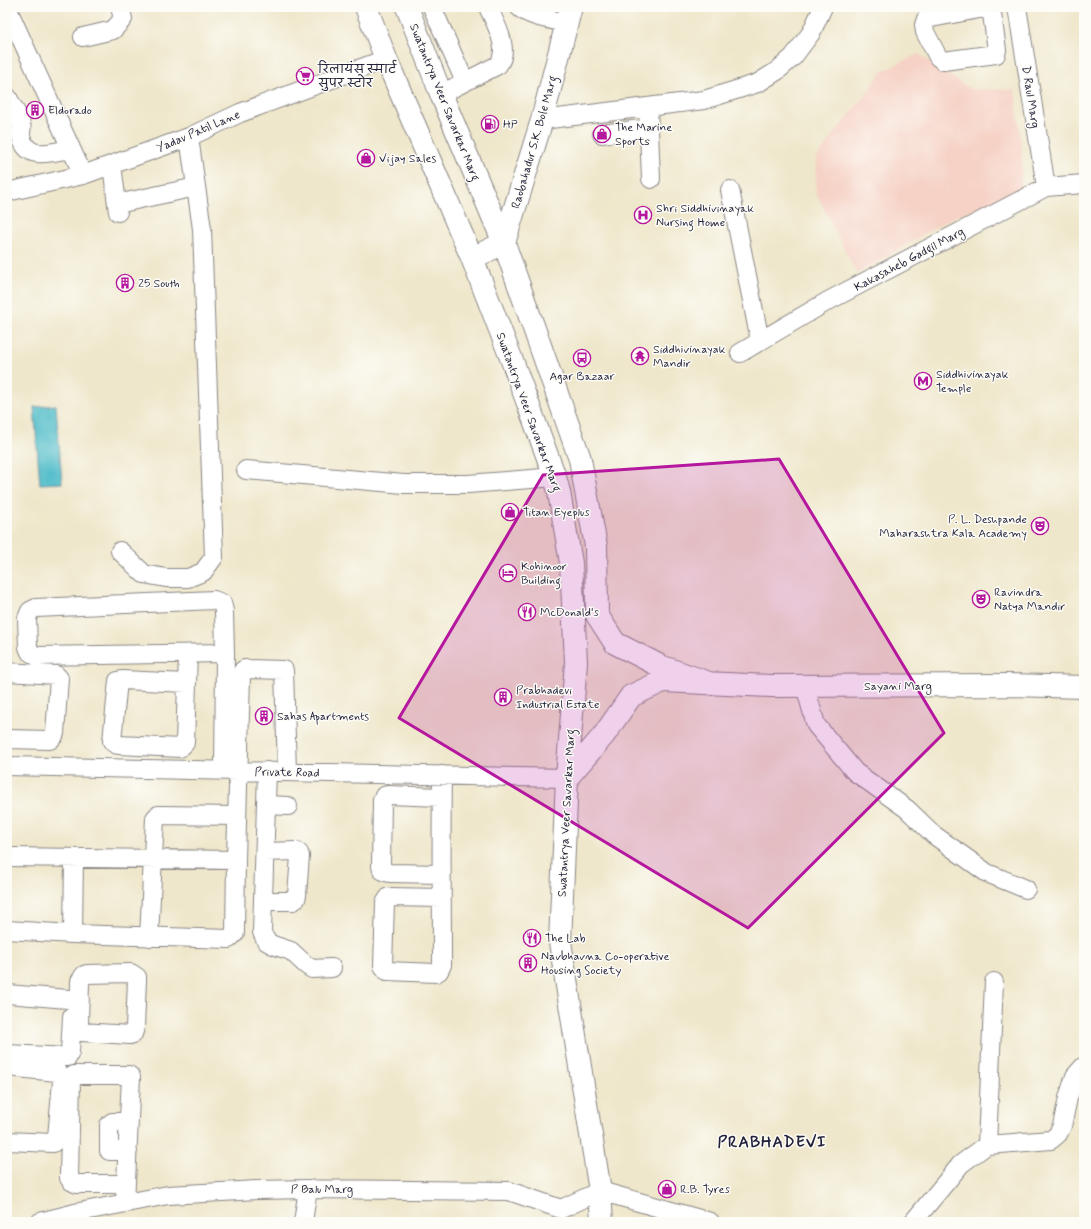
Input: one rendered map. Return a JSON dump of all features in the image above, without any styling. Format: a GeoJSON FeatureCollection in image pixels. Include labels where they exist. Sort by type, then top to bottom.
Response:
{"type":"FeatureCollection","features":[{"type":"Feature","properties":{"kind":"main road","name":"Swatantrya Veer Savarkar Marg"},"geometry":{"type":"LineString","coordinates":[[366,7],[386,59],[472,258],[513,363],[555,477],[559,492],[571,563],[576,662],[567,778],[560,942],[600,1191],[602,1222]]}},
{"type":"Feature","properties":{"kind":"main road","name":"Swatantrya Veer Savarkar Marg"},"geometry":{"type":"LineString","coordinates":[[407,7],[441,94],[504,243],[580,459],[596,546],[597,615],[615,643],[660,666],[712,684]]}},
{"type":"Feature","properties":{"kind":"main road","name":"Raobahadur S.K. Bole Marg"},"geometry":{"type":"LineString","coordinates":[[504,243],[542,120],[569,15]]}},
{"type":"Feature","properties":{"kind":"main road"},"geometry":{"type":"LineString","coordinates":[[472,258],[504,243]]}},
{"type":"Feature","properties":{"kind":"main road","name":"Sayani Marg"},"geometry":{"type":"LineString","coordinates":[[567,778],[604,735],[631,696],[663,681],[712,684],[805,686],[1007,685],[1084,687]]}},
{"type":"Feature","properties":{"kind":"street"},"geometry":{"type":"LineString","coordinates":[[83,37],[113,30],[123,19],[120,7]]}},
{"type":"Feature","properties":{"kind":"street"},"geometry":{"type":"LineString","coordinates":[[432,7],[465,82]]}},
{"type":"Feature","properties":{"kind":"street"},"geometry":{"type":"LineString","coordinates":[[441,94],[498,65],[502,61],[504,46],[488,7]]}},
{"type":"Feature","properties":{"kind":"street"},"geometry":{"type":"LineString","coordinates":[[519,7],[523,11],[532,14],[569,15]]}},
{"type":"Feature","properties":{"kind":"street"},"geometry":{"type":"LineString","coordinates":[[542,120],[704,100],[758,83],[777,71],[793,57],[811,33],[823,7]]}},
{"type":"Feature","properties":{"kind":"street","name":"D Raul Marg"},"geometry":{"type":"LineString","coordinates":[[1017,7],[1046,187]]}},
{"type":"Feature","properties":{"kind":"street"},"geometry":{"type":"LineString","coordinates":[[7,11],[10,14],[83,175]]}},
{"type":"Feature","properties":{"kind":"street","name":"Yadav Patil Lane"},"geometry":{"type":"LineString","coordinates":[[7,192],[83,175],[112,165],[189,137],[240,113],[386,59]]}},
{"type":"Feature","properties":{"kind":"street"},"geometry":{"type":"LineString","coordinates":[[7,96],[22,125],[20,135],[26,146],[31,151],[38,154],[70,149]]}},
{"type":"Feature","properties":{"kind":"street"},"geometry":{"type":"LineString","coordinates":[[648,107],[651,179]]}},
{"type":"Feature","properties":{"kind":"street"},"geometry":{"type":"LineString","coordinates":[[602,134],[649,128]]}},
{"type":"Feature","properties":{"kind":"street"},"geometry":{"type":"LineString","coordinates":[[120,551],[144,574],[166,578],[188,578],[203,572],[214,557],[202,229],[189,137]]}},
{"type":"Feature","properties":{"kind":"street"},"geometry":{"type":"LineString","coordinates":[[112,165],[117,208],[196,187]]}},
{"type":"Feature","properties":{"kind":"street","name":"Kakasaheb Gadgil Marg"},"geometry":{"type":"LineString","coordinates":[[740,353],[828,301],[1046,187],[1084,184]]}},
{"type":"Feature","properties":{"kind":"street"},"geometry":{"type":"LineString","coordinates":[[730,190],[760,341]]}},
{"type":"Feature","properties":{"kind":"street"},"geometry":{"type":"LineString","coordinates":[[246,470],[404,484],[468,484],[555,477]]}},
{"type":"Feature","properties":{"kind":"street"},"geometry":{"type":"LineString","coordinates":[[7,930],[225,940],[232,937],[235,933],[237,816],[232,771],[224,611],[222,603],[219,601],[36,608],[30,611],[27,618],[28,648],[30,652],[36,656],[225,653]]}},
{"type":"Feature","properties":{"kind":"street"},"geometry":{"type":"LineString","coordinates":[[187,682],[118,681],[116,683],[113,743],[115,745],[180,748],[183,746],[185,743],[188,654]]}},
{"type":"Feature","properties":{"kind":"street"},"geometry":{"type":"LineString","coordinates":[[232,771],[242,672],[245,668],[282,669],[285,672],[287,772]]}},
{"type":"Feature","properties":{"kind":"street"},"geometry":{"type":"LineString","coordinates":[[7,672],[56,675],[58,678],[54,736],[50,740],[14,740],[13,766]]}},
{"type":"Feature","properties":{"kind":"street"},"geometry":{"type":"LineString","coordinates":[[805,686],[816,725],[855,772],[907,809],[934,834],[987,873],[1026,889]]}},
{"type":"Feature","properties":{"kind":"street","name":"Private Road"},"geometry":{"type":"LineString","coordinates":[[13,766],[567,778]]}},
{"type":"Feature","properties":{"kind":"street"},"geometry":{"type":"LineString","coordinates":[[267,771],[262,932],[266,941],[291,951],[312,968],[332,968]]}},
{"type":"Feature","properties":{"kind":"street"},"geometry":{"type":"LineString","coordinates":[[442,775],[442,797],[442,874],[442,898],[442,965],[436,973],[387,970],[383,966],[385,903],[387,899],[389,897],[442,898]]}},
{"type":"Feature","properties":{"kind":"street"},"geometry":{"type":"LineString","coordinates":[[442,797],[384,796],[382,800],[381,866],[382,870],[390,873],[442,874]]}},
{"type":"Feature","properties":{"kind":"street"},"geometry":{"type":"LineString","coordinates":[[266,805],[288,806]]}},
{"type":"Feature","properties":{"kind":"street"},"geometry":{"type":"LineString","coordinates":[[149,937],[155,818],[158,815],[237,816]]}},
{"type":"Feature","properties":{"kind":"street"},"geometry":{"type":"LineString","coordinates":[[263,901],[293,901],[296,899],[300,856],[296,852],[265,852]]}},
{"type":"Feature","properties":{"kind":"street"},"geometry":{"type":"LineString","coordinates":[[7,857],[236,860]]}},
{"type":"Feature","properties":{"kind":"street"},"geometry":{"type":"LineString","coordinates":[[73,934],[74,858]]}},
{"type":"Feature","properties":{"kind":"street"},"geometry":{"type":"LineString","coordinates":[[987,1146],[994,982]]}},
{"type":"Feature","properties":{"kind":"street"},"geometry":{"type":"LineString","coordinates":[[7,994],[76,1000],[70,1052],[68,1057],[7,1054]]}},
{"type":"Feature","properties":{"kind":"street"},"geometry":{"type":"LineString","coordinates":[[913,1222],[961,1164],[987,1146],[1050,1140],[1058,1134],[1062,1126],[1068,1098],[1076,1076],[1084,1066]]}},
{"type":"Feature","properties":{"kind":"street"},"geometry":{"type":"LineString","coordinates":[[7,1067],[57,1072],[60,1074],[62,1082],[57,1137],[53,1143],[7,1141]]}},
{"type":"Feature","properties":{"kind":"street"},"geometry":{"type":"LineString","coordinates":[[125,1203],[132,1078],[130,1076],[73,1076],[71,1079],[69,1178],[77,1184],[126,1184]]}},
{"type":"Feature","properties":{"kind":"street"},"geometry":{"type":"LineString","coordinates":[[303,1222],[308,1189]]}},
{"type":"Feature","properties":{"kind":"street","name":"P Balu Marg"},"geometry":{"type":"LineString","coordinates":[[40,1222],[79,1212],[168,1195],[308,1189],[509,1191],[556,1216],[600,1191]]}},
{"type":"Feature","properties":{"kind":"street"},"geometry":{"type":"LineString","coordinates":[[600,1191],[710,1222]]}},
{"type":"Feature","properties":{"kind":"highlighted area"},"geometry":{"type":"Polygon","coordinates":[[[779,459],[944,733],[748,928],[399,718],[543,475],[779,459]]]}},
{"type":"Feature","properties":{"kind":"shaded area"},"geometry":{"type":"Polygon","coordinates":[[[918,54],[970,89],[1015,90],[1022,149],[1021,194],[953,217],[857,274],[816,193],[816,158],[883,71],[918,54]]]}},
{"type":"Feature","properties":{"kind":"water"},"geometry":{"type":"Polygon","coordinates":[[[56,405],[62,483],[40,484],[34,407],[56,405]]]}},
{"type":"Feature","properties":{"kind":"place","name":"रिलायंस स्मार्ट सुपर स्टोर"},"geometry":{"type":"Point","coordinates":[305,76]}},
{"type":"Feature","properties":{"kind":"place","name":"Eldorado"},"geometry":{"type":"Point","coordinates":[35,110]}},
{"type":"Feature","properties":{"kind":"place","name":"HP"},"geometry":{"type":"Point","coordinates":[490,124]}},
{"type":"Feature","properties":{"kind":"place","name":"The Marine Sports"},"geometry":{"type":"Point","coordinates":[602,134]}},
{"type":"Feature","properties":{"kind":"place","name":"Vijay Sales"},"geometry":{"type":"Point","coordinates":[366,158]}},
{"type":"Feature","properties":{"kind":"place","name":"Shri Siddhivinayak Nursing Home"},"geometry":{"type":"Point","coordinates":[643,215]}},
{"type":"Feature","properties":{"kind":"place","name":"25 South"},"geometry":{"type":"Point","coordinates":[125,283]}},
{"type":"Feature","properties":{"kind":"place","name":"Siddhivinayak Mandir"},"geometry":{"type":"Point","coordinates":[640,356]}},
{"type":"Feature","properties":{"kind":"place","name":"Agar Bazaar"},"geometry":{"type":"Point","coordinates":[582,358]}},
{"type":"Feature","properties":{"kind":"place","name":"Siddhivinayak Temple"},"geometry":{"type":"Point","coordinates":[923,381]}},
{"type":"Feature","properties":{"kind":"place","name":"Titan Eyeplus"},"geometry":{"type":"Point","coordinates":[510,512]}},
{"type":"Feature","properties":{"kind":"place","name":"P. L. Deshpande Maharashtra Kala Academy"},"geometry":{"type":"Point","coordinates":[1040,526]}},
{"type":"Feature","properties":{"kind":"place","name":"Kohinoor Building"},"geometry":{"type":"Point","coordinates":[508,573]}},
{"type":"Feature","properties":{"kind":"place","name":"Ravindra Natya Mandir"},"geometry":{"type":"Point","coordinates":[981,599]}},
{"type":"Feature","properties":{"kind":"place","name":"McDonald's"},"geometry":{"type":"Point","coordinates":[527,612]}},
{"type":"Feature","properties":{"kind":"place","name":"Prabhadevi Industrial Estate"},"geometry":{"type":"Point","coordinates":[503,697]}},
{"type":"Feature","properties":{"kind":"place","name":"Sahas Apartments"},"geometry":{"type":"Point","coordinates":[264,716]}},
{"type":"Feature","properties":{"kind":"place","name":"The Lab"},"geometry":{"type":"Point","coordinates":[532,938]}},
{"type":"Feature","properties":{"kind":"place","name":"Navbhavna Co-operative Housing Society"},"geometry":{"type":"Point","coordinates":[528,963]}},
{"type":"Feature","properties":{"kind":"place","name":"R.B. Tyres"},"geometry":{"type":"Point","coordinates":[667,1189]}},
{"type":"Feature","properties":{"kind":"district","name":"PRABHADEVI"},"geometry":{"type":"Point","coordinates":[772,1141]}}]}
